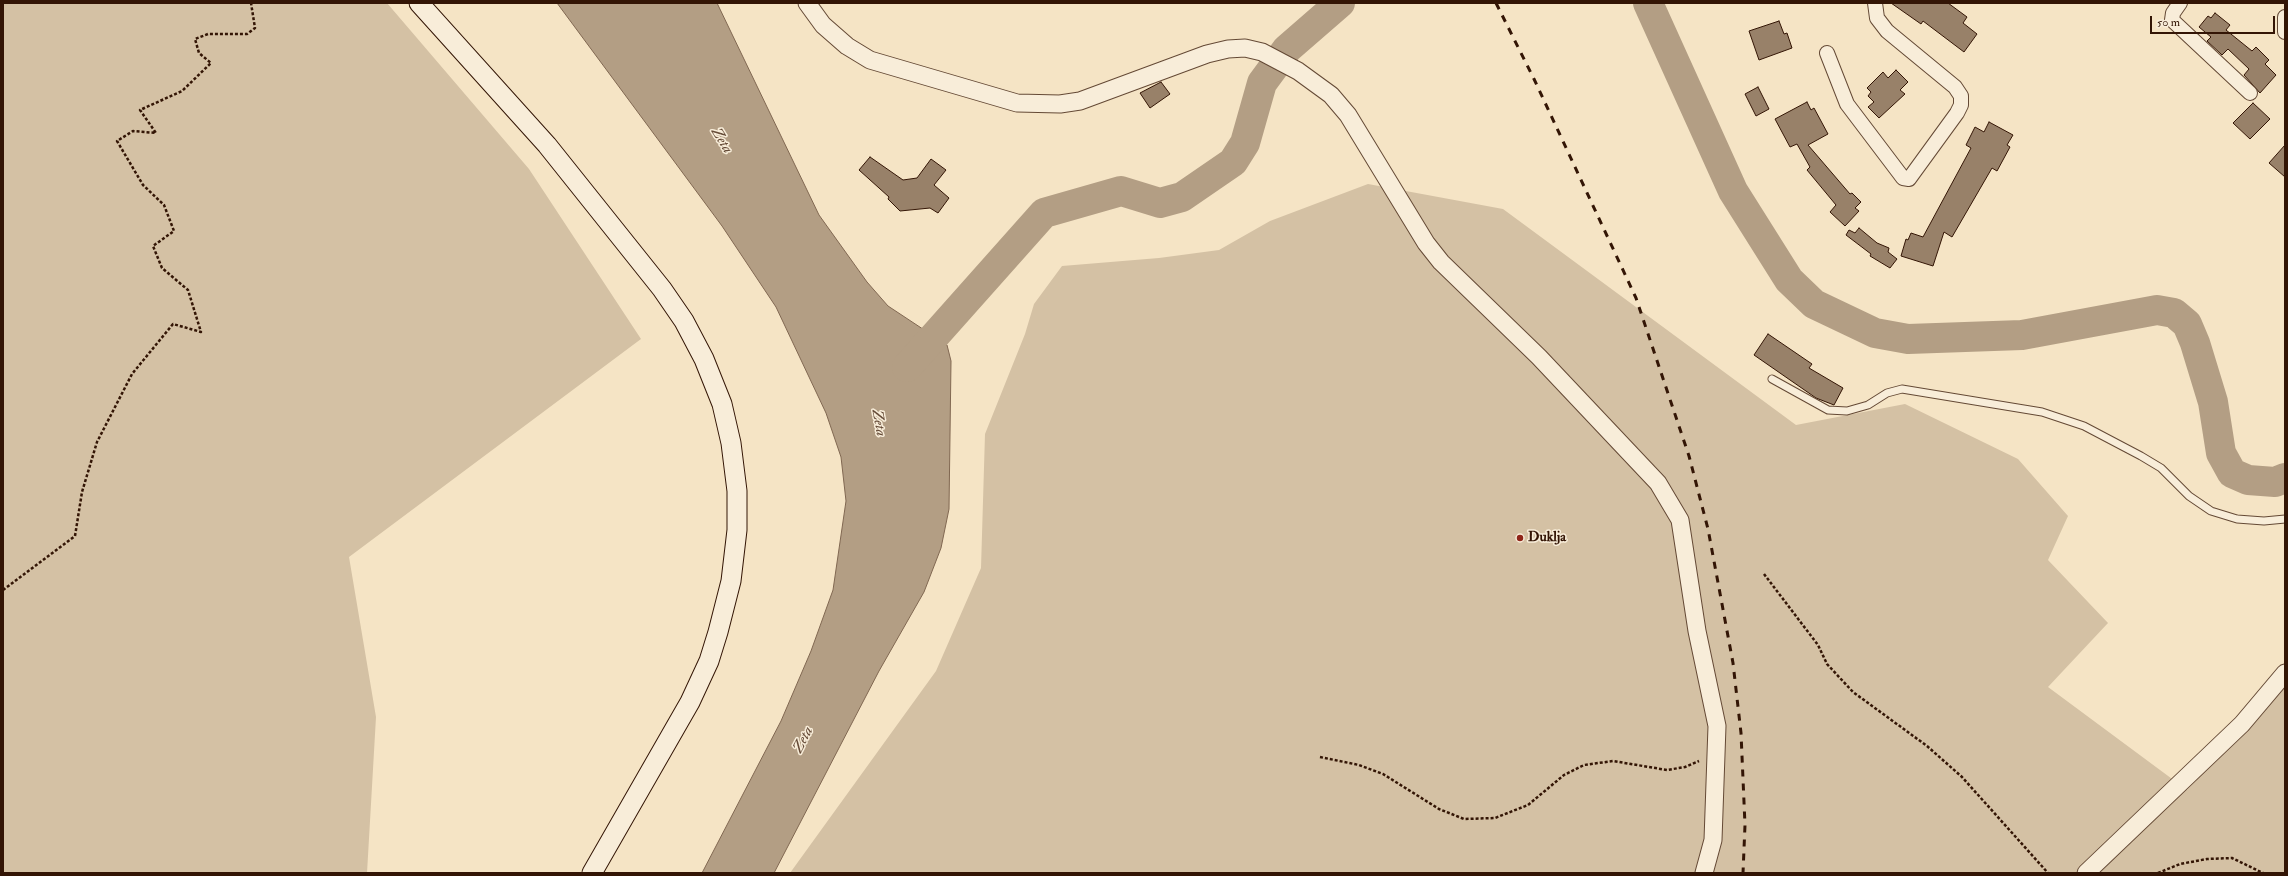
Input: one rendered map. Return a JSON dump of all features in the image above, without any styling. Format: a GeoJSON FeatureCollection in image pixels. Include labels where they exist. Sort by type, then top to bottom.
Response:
{"type":"FeatureCollection","features":[{"type":"Feature","properties":{"kind":"main road"},"geometry":{"type":"LineString","coordinates":[[419,3],[543,141],[662,289],[687,326],[704,359],[722,404],[732,443],[738,491],[737,530],[732,575],[718,632],[709,661],[690,702],[592,873]]}},
{"type":"Feature","properties":{"kind":"street"},"geometry":{"type":"LineString","coordinates":[[1827,54],[1847,104],[1903,178],[1909,179],[1958,113],[1961,106],[1961,96],[1955,87],[1887,31],[1877,18],[1875,3]]}},
{"type":"Feature","properties":{"kind":"street"},"geometry":{"type":"LineString","coordinates":[[2180,3],[2173,13],[2172,20],[2250,93]]}},
{"type":"Feature","properties":{"kind":"street"},"geometry":{"type":"LineString","coordinates":[[814,6],[823,25],[847,46],[870,60],[1017,103],[1060,104],[1080,101],[1214,52],[1245,48],[1262,52],[1298,71],[1331,95],[1348,115],[1426,243],[1440,262],[1539,357],[1658,483],[1669,499],[1680,520],[1697,631],[1712,694],[1717,726],[1713,840],[1704,873]]}},
{"type":"Feature","properties":{"kind":"street"},"geometry":{"type":"LineString","coordinates":[[2285,17],[2285,32]]}},
{"type":"Feature","properties":{"kind":"street"},"geometry":{"type":"LineString","coordinates":[[2086,873],[2242,724],[2285,673]]}},
{"type":"Feature","properties":{"kind":"lane"},"geometry":{"type":"LineString","coordinates":[[1772,379],[1828,410],[1848,411],[1868,405],[1887,393],[1902,389],[2042,412],[2084,426],[2141,456],[2161,468],[2189,496],[2212,511],[2238,519],[2264,521],[2285,519]]}},
{"type":"Feature","properties":{"kind":"path"},"geometry":{"type":"LineString","coordinates":[[3,590],[75,536],[82,492],[97,442],[132,374],[173,324],[201,332],[188,290],[162,268],[153,246],[174,231],[164,205],[143,185],[117,142],[133,131],[156,133],[140,110],[182,91],[211,63],[199,53],[195,39],[208,34],[246,34],[255,28],[251,3]]}},
{"type":"Feature","properties":{"kind":"path"},"geometry":{"type":"LineString","coordinates":[[1764,574],[1818,645],[1828,664],[1853,692],[1915,736],[1962,778],[2048,873]]}},
{"type":"Feature","properties":{"kind":"path"},"geometry":{"type":"LineString","coordinates":[[1320,757],[1359,765],[1383,774],[1439,809],[1464,819],[1487,819],[1495,818],[1528,805],[1564,774],[1584,765],[1612,761],[1667,770],[1685,767],[1716,753]]}},
{"type":"Feature","properties":{"kind":"path"},"geometry":{"type":"LineString","coordinates":[[2158,873],[2180,864],[2207,859],[2232,858],[2246,863],[2263,873]]}},
{"type":"Feature","properties":{"kind":"shaded area"},"geometry":{"type":"Polygon","coordinates":[[[3,3],[387,3],[529,169],[641,339],[349,557],[376,717],[367,873],[3,873],[3,3]]]}},
{"type":"Feature","properties":{"kind":"shaded area","name":"Duklja"},"geometry":{"type":"Polygon","coordinates":[[[1368,184],[1503,209],[1796,425],[1905,404],[2018,459],[2068,516],[2048,560],[2108,623],[2048,687],[2187,790],[2285,687],[2285,873],[790,873],[936,671],[981,568],[985,434],[1025,334],[1034,304],[1062,266],[1159,258],[1219,250],[1270,221],[1368,184]]]}},
{"type":"Feature","properties":{"kind":"water","name":"Zeta"},"geometry":{"type":"Polygon","coordinates":[[[557,3],[717,3],[819,215],[867,282],[888,306],[947,345],[951,361],[949,509],[941,548],[924,592],[879,671],[774,873],[702,873],[781,721],[811,651],[833,590],[846,501],[841,457],[826,413],[776,307],[722,226],[557,3]]]}},
{"type":"Feature","properties":{"kind":"building"},"geometry":{"type":"Polygon","coordinates":[[[1891,3],[1948,3],[1967,17],[1963,23],[1977,34],[1964,52],[1923,21],[1921,24],[1891,3]]]}},
{"type":"Feature","properties":{"kind":"building"},"geometry":{"type":"Polygon","coordinates":[[[2215,13],[2230,25],[2226,30],[2252,51],[2256,47],[2269,60],[2265,64],[2276,75],[2260,93],[2244,75],[2249,69],[2228,49],[2222,55],[2207,41],[2211,37],[2199,27],[2208,16],[2211,18],[2215,13]]]}},
{"type":"Feature","properties":{"kind":"building"},"geometry":{"type":"Polygon","coordinates":[[[1779,21],[1784,34],[1787,33],[1792,48],[1759,60],[1749,31],[1779,21]]]}},
{"type":"Feature","properties":{"kind":"building"},"geometry":{"type":"Polygon","coordinates":[[[1896,70],[1908,82],[1900,90],[1905,94],[1879,118],[1868,107],[1874,102],[1868,96],[1871,92],[1867,88],[1883,72],[1888,78],[1896,70]]]}},
{"type":"Feature","properties":{"kind":"building"},"geometry":{"type":"Polygon","coordinates":[[[1161,82],[1170,94],[1150,108],[1140,93],[1161,82]]]}},
{"type":"Feature","properties":{"kind":"building"},"geometry":{"type":"Polygon","coordinates":[[[1758,87],[1769,109],[1756,116],[1745,94],[1758,87]]]}},
{"type":"Feature","properties":{"kind":"building"},"geometry":{"type":"Polygon","coordinates":[[[1807,102],[1811,110],[1814,108],[1828,134],[1808,145],[1850,194],[1852,193],[1861,202],[1855,208],[1859,211],[1845,226],[1830,212],[1836,205],[1807,170],[1810,167],[1797,144],[1790,147],[1775,119],[1807,102]]]}},
{"type":"Feature","properties":{"kind":"building"},"geometry":{"type":"Polygon","coordinates":[[[2253,103],[2270,119],[2250,139],[2233,123],[2253,103]]]}},
{"type":"Feature","properties":{"kind":"building"},"geometry":{"type":"Polygon","coordinates":[[[1989,122],[2013,135],[2007,145],[2010,147],[1997,171],[1992,168],[1952,237],[1944,232],[1933,266],[1901,256],[1906,239],[1908,240],[1911,233],[1923,237],[1971,148],[1966,145],[1975,127],[1984,132],[1989,122]]]}},
{"type":"Feature","properties":{"kind":"building"},"geometry":{"type":"Polygon","coordinates":[[[2285,145],[2285,177],[2269,163],[2285,145]]]}},
{"type":"Feature","properties":{"kind":"building"},"geometry":{"type":"Polygon","coordinates":[[[870,157],[903,180],[917,178],[931,159],[946,170],[934,185],[949,198],[938,213],[930,208],[900,211],[888,199],[889,197],[859,170],[870,157]]]}},
{"type":"Feature","properties":{"kind":"building"},"geometry":{"type":"Polygon","coordinates":[[[1859,228],[1877,243],[1889,248],[1888,252],[1897,259],[1890,268],[1870,256],[1871,254],[1846,235],[1849,230],[1855,233],[1859,228]]]}},
{"type":"Feature","properties":{"kind":"building"},"geometry":{"type":"Polygon","coordinates":[[[1768,334],[1812,364],[1809,368],[1843,388],[1834,405],[1816,398],[1754,355],[1768,334]]]}},
{"type":"Feature","properties":{"kind":"waterway"},"geometry":{"type":"LineString","coordinates":[[907,367],[1044,213],[1121,191],[1160,203],[1182,197],[1233,162],[1245,143],[1262,83],[1287,49],[1340,3]]}},
{"type":"Feature","properties":{"kind":"waterway"},"geometry":{"type":"LineString","coordinates":[[1648,3],[1733,191],[1789,280],[1814,304],[1875,333],[1908,339],[2022,335],[2157,310],[2174,313],[2187,324],[2195,343],[2213,402],[2221,453],[2232,473],[2248,480],[2275,482],[2285,478]]}},
{"type":"Feature","properties":{"kind":"railway"},"geometry":{"type":"LineString","coordinates":[[1496,3],[1534,79],[1636,298],[1689,456],[1708,529],[1733,663],[1741,733],[1745,825],[1743,873]]}},
{"type":"Feature","properties":{"kind":"place","name":"Duklja"},"geometry":{"type":"Point","coordinates":[1520,538]}}]}
